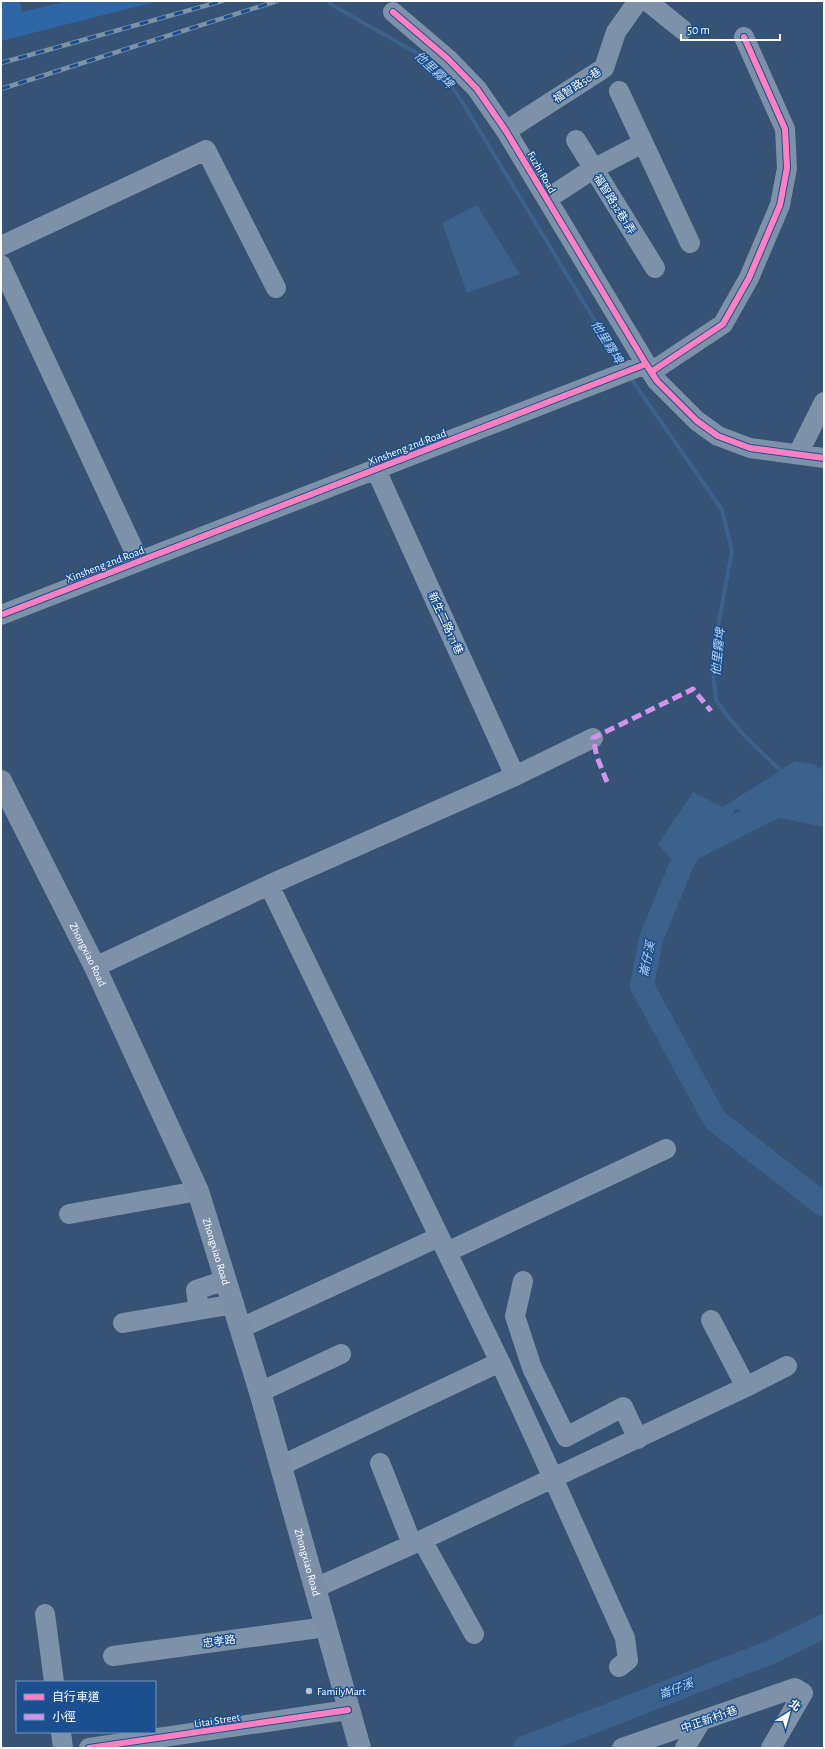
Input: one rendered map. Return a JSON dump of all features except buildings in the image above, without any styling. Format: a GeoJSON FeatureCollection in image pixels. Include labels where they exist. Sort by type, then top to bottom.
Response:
{"type":"FeatureCollection","features":[{"type":"Feature","properties":{"kind":"main road","name":"Zhongxiao Road"},"geometry":{"type":"LineString","coordinates":[[1,781],[95,967],[198,1191],[242,1328],[348,1710],[360,1748]]}},
{"type":"Feature","properties":{"kind":"street","name":"福智路50巷"},"geometry":{"type":"LineString","coordinates":[[506,131],[604,68],[616,32],[638,1]]}},
{"type":"Feature","properties":{"kind":"street"},"geometry":{"type":"LineString","coordinates":[[647,1],[683,30]]}},
{"type":"Feature","properties":{"kind":"street","name":"Fuzhi Road"},"geometry":{"type":"LineString","coordinates":[[393,12],[437,49],[477,89],[506,131],[649,368]]}},
{"type":"Feature","properties":{"kind":"street","name":"Xinsheng 2nd Road"},"geometry":{"type":"LineString","coordinates":[[1,615],[376,470],[649,368],[723,324],[749,278],[780,205],[786,168],[785,129],[744,37]]}},
{"type":"Feature","properties":{"kind":"street"},"geometry":{"type":"LineString","coordinates":[[619,91],[690,243]]}},
{"type":"Feature","properties":{"kind":"street","name":"福智路32巷1弄"},"geometry":{"type":"LineString","coordinates":[[576,140],[655,268]]}},
{"type":"Feature","properties":{"kind":"street"},"geometry":{"type":"LineString","coordinates":[[547,199],[594,169],[643,143]]}},
{"type":"Feature","properties":{"kind":"street"},"geometry":{"type":"LineString","coordinates":[[1,246],[206,150],[276,288]]}},
{"type":"Feature","properties":{"kind":"street"},"geometry":{"type":"LineString","coordinates":[[1,265],[139,561]]}},
{"type":"Feature","properties":{"kind":"street"},"geometry":{"type":"LineString","coordinates":[[649,368],[697,421],[718,436],[750,448],[824,458]]}},
{"type":"Feature","properties":{"kind":"street"},"geometry":{"type":"LineString","coordinates":[[798,454],[824,402]]}},
{"type":"Feature","properties":{"kind":"street"},"geometry":{"type":"LineString","coordinates":[[798,454],[824,450]]}},
{"type":"Feature","properties":{"kind":"street","name":"新生二路171巷"},"geometry":{"type":"LineString","coordinates":[[376,470],[515,776]]}},
{"type":"Feature","properties":{"kind":"street"},"geometry":{"type":"LineString","coordinates":[[95,967],[269,885],[515,776],[592,738]]}},
{"type":"Feature","properties":{"kind":"street"},"geometry":{"type":"LineString","coordinates":[[269,885],[500,1362],[625,1638],[628,1660],[618,1666]]}},
{"type":"Feature","properties":{"kind":"street"},"geometry":{"type":"LineString","coordinates":[[242,1328],[666,1149]]}},
{"type":"Feature","properties":{"kind":"street"},"geometry":{"type":"LineString","coordinates":[[69,1214],[198,1191]]}},
{"type":"Feature","properties":{"kind":"street"},"geometry":{"type":"LineString","coordinates":[[198,1304],[196,1290],[226,1280]]}},
{"type":"Feature","properties":{"kind":"street"},"geometry":{"type":"LineString","coordinates":[[524,1281],[515,1316],[532,1368],[566,1438],[623,1407],[638,1439]]}},
{"type":"Feature","properties":{"kind":"street"},"geometry":{"type":"LineString","coordinates":[[123,1323],[234,1304]]}},
{"type":"Feature","properties":{"kind":"street"},"geometry":{"type":"LineString","coordinates":[[710,1320],[746,1387]]}},
{"type":"Feature","properties":{"kind":"street"},"geometry":{"type":"LineString","coordinates":[[260,1392],[341,1354]]}},
{"type":"Feature","properties":{"kind":"street"},"geometry":{"type":"LineString","coordinates":[[280,1466],[500,1362]]}},
{"type":"Feature","properties":{"kind":"street"},"geometry":{"type":"LineString","coordinates":[[315,1588],[638,1439],[787,1366]]}},
{"type":"Feature","properties":{"kind":"street"},"geometry":{"type":"LineString","coordinates":[[380,1463],[417,1542],[474,1634]]}},
{"type":"Feature","properties":{"kind":"street"},"geometry":{"type":"LineString","coordinates":[[45,1614],[54,1681]]}},
{"type":"Feature","properties":{"kind":"street","name":"忠孝路"},"geometry":{"type":"LineString","coordinates":[[112,1656],[326,1627]]}},
{"type":"Feature","properties":{"kind":"street","name":"中正新村1巷"},"geometry":{"type":"LineString","coordinates":[[622,1748],[795,1688],[803,1693],[772,1748]]}},
{"type":"Feature","properties":{"kind":"street","name":"Litai Street"},"geometry":{"type":"LineString","coordinates":[[98,1748],[348,1710]]}},
{"type":"Feature","properties":{"kind":"street"},"geometry":{"type":"LineString","coordinates":[[685,1748],[701,1721]]}},
{"type":"Feature","properties":{"kind":"street"},"geometry":{"type":"LineString","coordinates":[[61,1733],[63,1748]]}},
{"type":"Feature","properties":{"kind":"shaded area"},"geometry":{"type":"Polygon","coordinates":[[[1,1],[20,1],[22,12],[68,1],[159,1],[1,41],[1,1]]]}},
{"type":"Feature","properties":{"kind":"shaded area"},"geometry":{"type":"Polygon","coordinates":[[[477,205],[520,274],[467,293],[442,223],[477,205]]]}},
{"type":"Feature","properties":{"kind":"shaded area"},"geometry":{"type":"Polygon","coordinates":[[[795,761],[816,765],[824,779],[824,827],[736,809],[686,876],[658,844],[693,792],[723,807],[795,761]]]}},
{"type":"Feature","properties":{"kind":"waterway","name":"他里霧埤"},"geometry":{"type":"LineString","coordinates":[[328,1],[332,5],[422,56],[456,92],[623,367]]}},
{"type":"Feature","properties":{"kind":"waterway","name":"他里霧埤"},"geometry":{"type":"LineString","coordinates":[[630,377],[722,510],[732,551],[717,632],[713,671],[716,700],[744,735],[784,774]]}},
{"type":"Feature","properties":{"kind":"waterway","name":"崙仔溪"},"geometry":{"type":"LineString","coordinates":[[824,779],[804,792],[687,851],[651,939],[642,986],[715,1120],[824,1205]]}},
{"type":"Feature","properties":{"kind":"waterway","name":"崙仔溪"},"geometry":{"type":"LineString","coordinates":[[525,1748],[771,1652],[824,1626]]}},
{"type":"Feature","properties":{"kind":"railway"},"geometry":{"type":"LineString","coordinates":[[1,63],[222,1]]}},
{"type":"Feature","properties":{"kind":"railway"},"geometry":{"type":"LineString","coordinates":[[1,89],[277,1]]}},
{"type":"Feature","properties":{"kind":"marked path"},"geometry":{"type":"LineString","coordinates":[[607,782],[597,757],[593,738],[693,689],[711,711]]}},
{"type":"Feature","properties":{"kind":"cycle path"},"geometry":{"type":"LineString","coordinates":[[393,12],[448,59],[477,89],[506,131],[646,364]]}},
{"type":"Feature","properties":{"kind":"cycle path"},"geometry":{"type":"LineString","coordinates":[[651,372],[723,324],[749,278],[780,205],[787,168],[785,129],[744,37]]}},
{"type":"Feature","properties":{"kind":"cycle path"},"geometry":{"type":"LineString","coordinates":[[1,615],[646,364],[657,381],[697,421],[718,436],[750,448],[824,458]]}},
{"type":"Feature","properties":{"kind":"cycle path"},"geometry":{"type":"LineString","coordinates":[[89,1748],[348,1710]]}},
{"type":"Feature","properties":{"kind":"place","name":"FamilyMart"},"geometry":{"type":"Point","coordinates":[309,1691]}}]}
